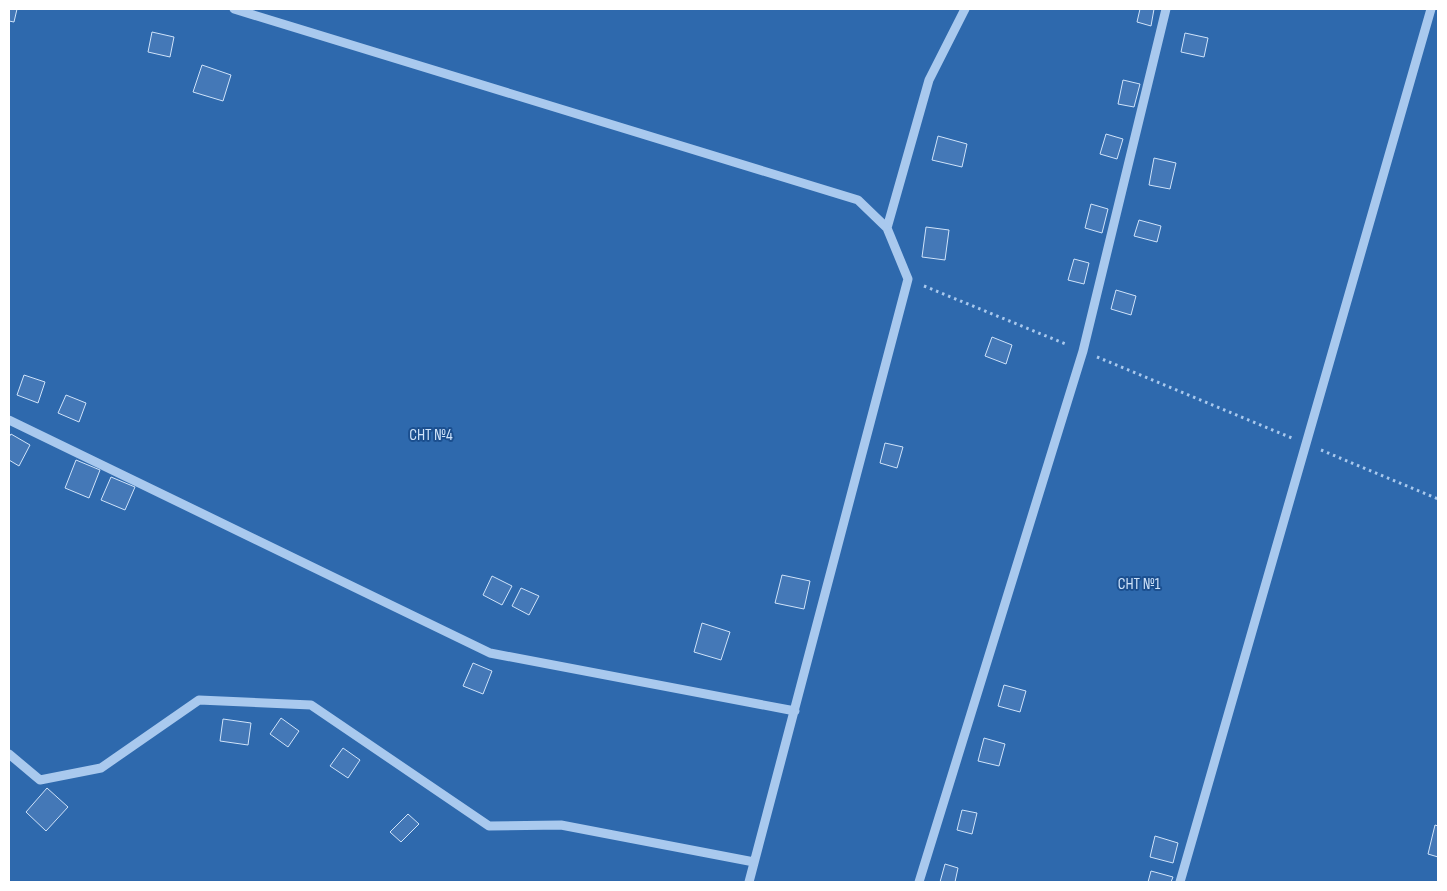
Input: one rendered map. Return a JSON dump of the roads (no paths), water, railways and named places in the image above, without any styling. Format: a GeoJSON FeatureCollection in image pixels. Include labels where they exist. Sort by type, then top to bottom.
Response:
{"type":"FeatureCollection","features":[{"type":"Feature","properties":{"kind":"street"},"geometry":{"type":"LineString","coordinates":[[234,9],[858,200],[888,228],[908,279],[749,882]]}},
{"type":"Feature","properties":{"kind":"street"},"geometry":{"type":"LineString","coordinates":[[888,228],[929,80],[965,9]]}},
{"type":"Feature","properties":{"kind":"street"},"geometry":{"type":"LineString","coordinates":[[919,882],[1083,351],[1166,9]]}},
{"type":"Feature","properties":{"kind":"street"},"geometry":{"type":"LineString","coordinates":[[1180,882],[1431,9]]}},
{"type":"Feature","properties":{"kind":"street"},"geometry":{"type":"LineString","coordinates":[[9,420],[490,652],[795,711]]}},
{"type":"Feature","properties":{"kind":"street"},"geometry":{"type":"LineString","coordinates":[[9,754],[40,780],[101,768],[199,700],[311,704],[489,826],[561,825],[754,862]]}},
{"type":"Feature","properties":{"kind":"park label","name":"СНТ №4"},"geometry":{"type":"Point","coordinates":[431,434]}},
{"type":"Feature","properties":{"kind":"park label","name":"СНТ №1"},"geometry":{"type":"Point","coordinates":[1139,583]}}]}
